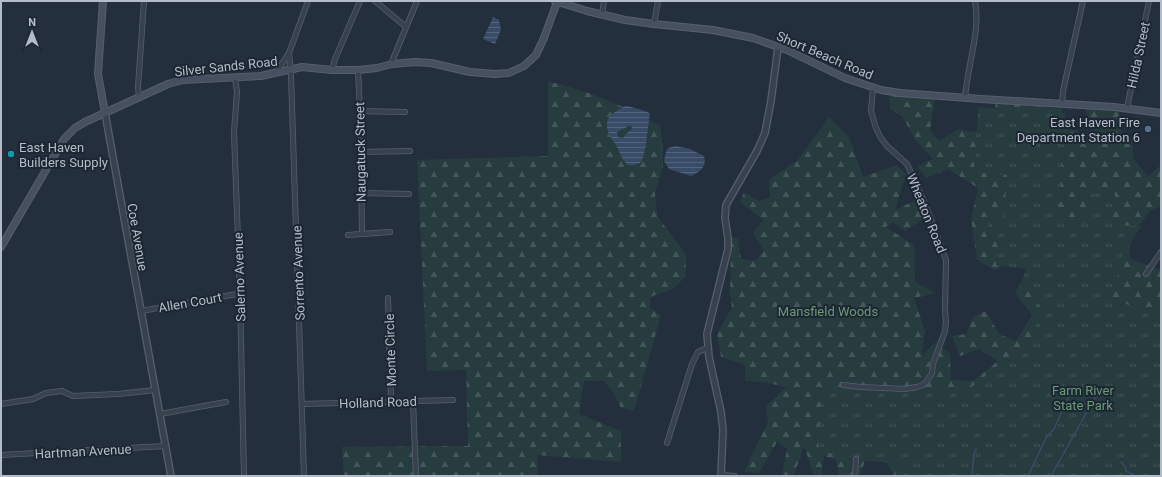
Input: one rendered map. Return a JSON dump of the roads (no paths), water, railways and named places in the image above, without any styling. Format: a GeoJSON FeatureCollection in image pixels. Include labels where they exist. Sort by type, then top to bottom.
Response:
{"type":"FeatureCollection","features":[{"type":"Feature","properties":{"kind":"main road","name":"Coe Avenue"},"geometry":{"type":"LineString","coordinates":[[103,1],[98,74],[105,113]]}},
{"type":"Feature","properties":{"kind":"main road","name":"Silver Sands Road"},"geometry":{"type":"LineString","coordinates":[[1,247],[64,139],[75,128],[168,84],[179,81],[261,76],[306,67],[332,70],[358,70],[377,68],[392,64],[423,62],[458,70],[502,74],[516,70],[530,61],[544,38],[556,1]]}},
{"type":"Feature","properties":{"kind":"main road","name":"Short Beach Road"},"geometry":{"type":"LineString","coordinates":[[556,1],[602,15],[654,24],[726,32],[753,38],[778,46],[845,78],[873,88],[900,93],[1128,108],[1161,113]]}},
{"type":"Feature","properties":{"kind":"street"},"geometry":{"type":"LineString","coordinates":[[140,97],[138,87],[144,1]]}},
{"type":"Feature","properties":{"kind":"street"},"geometry":{"type":"LineString","coordinates":[[276,73],[289,53],[308,1]]}},
{"type":"Feature","properties":{"kind":"street"},"geometry":{"type":"LineString","coordinates":[[332,70],[335,59],[360,1]]}},
{"type":"Feature","properties":{"kind":"street"},"geometry":{"type":"LineString","coordinates":[[375,1],[406,27]]}},
{"type":"Feature","properties":{"kind":"street"},"geometry":{"type":"LineString","coordinates":[[392,64],[417,1]]}},
{"type":"Feature","properties":{"kind":"street"},"geometry":{"type":"LineString","coordinates":[[602,15],[604,1]]}},
{"type":"Feature","properties":{"kind":"street"},"geometry":{"type":"LineString","coordinates":[[654,24],[658,1]]}},
{"type":"Feature","properties":{"kind":"street"},"geometry":{"type":"LineString","coordinates":[[965,98],[968,70],[977,20],[975,1]]}},
{"type":"Feature","properties":{"kind":"street"},"geometry":{"type":"LineString","coordinates":[[1062,104],[1063,91],[1083,1]]}},
{"type":"Feature","properties":{"kind":"street","name":"Hilda Street"},"geometry":{"type":"LineString","coordinates":[[1128,108],[1149,1]]}},
{"type":"Feature","properties":{"kind":"street"},"geometry":{"type":"LineString","coordinates":[[735,476],[721,476],[723,439],[722,420],[707,348],[707,334],[728,249],[728,238],[724,218],[726,205],[757,151],[765,133],[771,101],[778,46]]}},
{"type":"Feature","properties":{"kind":"street","name":"Sorrento Avenue"},"geometry":{"type":"LineString","coordinates":[[289,53],[304,476]]}},
{"type":"Feature","properties":{"kind":"street","name":"Naugatuck Street"},"geometry":{"type":"LineString","coordinates":[[358,70],[362,233]]}},
{"type":"Feature","properties":{"kind":"street","name":"Salerno Avenue"},"geometry":{"type":"LineString","coordinates":[[235,78],[237,92],[234,132],[240,294],[244,476]]}},
{"type":"Feature","properties":{"kind":"street","name":"Wheaton Road"},"geometry":{"type":"LineString","coordinates":[[843,385],[905,389],[923,385],[928,381],[932,372],[933,364],[945,331],[946,322],[946,260],[926,206],[907,164],[887,146],[876,128],[871,111],[873,88]]}},
{"type":"Feature","properties":{"kind":"street"},"geometry":{"type":"LineString","coordinates":[[360,111],[405,112]]}},
{"type":"Feature","properties":{"kind":"street","name":"Coe Avenue"},"geometry":{"type":"LineString","coordinates":[[105,113],[171,476]]}},
{"type":"Feature","properties":{"kind":"street"},"geometry":{"type":"LineString","coordinates":[[360,152],[410,151]]}},
{"type":"Feature","properties":{"kind":"street"},"geometry":{"type":"LineString","coordinates":[[361,193],[409,194]]}},
{"type":"Feature","properties":{"kind":"street"},"geometry":{"type":"LineString","coordinates":[[348,235],[390,232]]}},
{"type":"Feature","properties":{"kind":"street"},"geometry":{"type":"LineString","coordinates":[[1146,274],[1161,252]]}},
{"type":"Feature","properties":{"kind":"street","name":"Allen Court"},"geometry":{"type":"LineString","coordinates":[[140,311],[240,294]]}},
{"type":"Feature","properties":{"kind":"street","name":"Monte Circle"},"geometry":{"type":"LineString","coordinates":[[388,298],[391,401]]}},
{"type":"Feature","properties":{"kind":"street"},"geometry":{"type":"LineString","coordinates":[[667,443],[692,364],[698,352],[707,348]]}},
{"type":"Feature","properties":{"kind":"street"},"geometry":{"type":"LineString","coordinates":[[1,404],[32,399],[46,393],[62,391],[73,396],[118,394],[155,390]]}},
{"type":"Feature","properties":{"kind":"street","name":"Holland Road"},"geometry":{"type":"LineString","coordinates":[[302,404],[453,400]]}},
{"type":"Feature","properties":{"kind":"street"},"geometry":{"type":"LineString","coordinates":[[413,401],[416,476]]}},
{"type":"Feature","properties":{"kind":"street"},"geometry":{"type":"LineString","coordinates":[[160,414],[226,402]]}},
{"type":"Feature","properties":{"kind":"street","name":"Hartman Avenue"},"geometry":{"type":"LineString","coordinates":[[1,456],[166,446]]}},
{"type":"Feature","properties":{"kind":"street"},"geometry":{"type":"LineString","coordinates":[[854,476],[856,459]]}},
{"type":"Feature","properties":{"kind":"water"},"geometry":{"type":"Polygon","coordinates":[[[493,17],[499,20],[501,30],[495,44],[483,39],[493,17]]]}},
{"type":"Feature","properties":{"kind":"water"},"geometry":{"type":"Polygon","coordinates":[[[625,106],[648,112],[650,114],[643,159],[640,163],[635,165],[625,162],[607,130],[609,117],[625,106]],[[631,125],[617,132],[618,137],[623,138],[632,129],[631,125]]]}},
{"type":"Feature","properties":{"kind":"water"},"geometry":{"type":"Polygon","coordinates":[[[676,146],[690,149],[704,156],[705,160],[702,169],[691,176],[669,169],[664,161],[666,152],[668,148],[676,146]]]}},
{"type":"Feature","properties":{"kind":"waterway"},"geometry":{"type":"LineString","coordinates":[[1051,476],[1101,387]]}},
{"type":"Feature","properties":{"kind":"waterway"},"geometry":{"type":"LineString","coordinates":[[1028,476],[1046,438],[1054,429],[1069,396],[1076,388]]}},
{"type":"Feature","properties":{"kind":"waterway"},"geometry":{"type":"LineString","coordinates":[[972,476],[974,454],[976,449]]}},
{"type":"Feature","properties":{"kind":"waterway"},"geometry":{"type":"LineString","coordinates":[[1121,462],[1126,468],[1126,471],[1136,476]]}},
{"type":"Feature","properties":{"kind":"place","name":"East Haven Fire Department Station 6"},"geometry":{"type":"Point","coordinates":[1148,129]}},
{"type":"Feature","properties":{"kind":"place","name":"East Haven Builders Supply"},"geometry":{"type":"Point","coordinates":[11,154]}},
{"type":"Feature","properties":{"kind":"park label","name":"Mansfield Woods"},"geometry":{"type":"Point","coordinates":[828,311]}},
{"type":"Feature","properties":{"kind":"park label","name":"Farm River State Park"},"geometry":{"type":"Point","coordinates":[1083,398]}}]}
